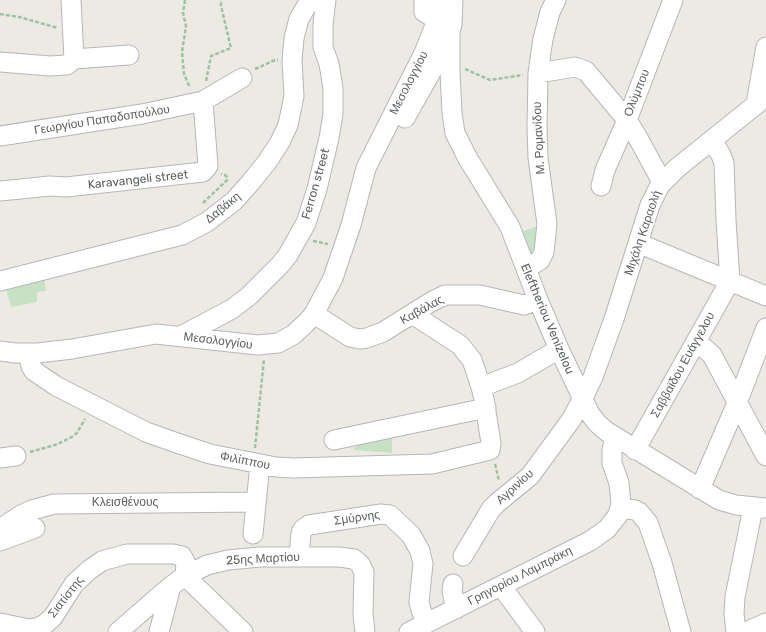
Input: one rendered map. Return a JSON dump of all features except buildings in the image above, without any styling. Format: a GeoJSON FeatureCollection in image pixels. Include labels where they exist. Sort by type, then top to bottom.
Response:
{"type":"FeatureCollection","features":[{"type":"Feature","properties":{"kind":"street"},"geometry":{"type":"LineString","coordinates":[[72,0],[74,59]]}},
{"type":"Feature","properties":{"kind":"street","name":"Ferron street"},"geometry":{"type":"LineString","coordinates":[[181,336],[232,309],[249,296],[288,256],[310,213],[317,190],[333,114],[333,88],[329,64],[323,47],[323,24],[311,0]]}},
{"type":"Feature","properties":{"kind":"street","name":"Δαβάκη"},"geometry":{"type":"LineString","coordinates":[[0,281],[175,237],[193,230],[216,216],[234,201],[250,184],[284,136],[290,120],[294,100],[292,61],[296,30],[301,15],[311,0]]}},
{"type":"Feature","properties":{"kind":"street"},"geometry":{"type":"LineString","coordinates":[[424,0],[424,12],[446,13]]}},
{"type":"Feature","properties":{"kind":"street","name":"Μ. Ρομανίδου"},"geometry":{"type":"LineString","coordinates":[[526,269],[536,263],[543,256],[546,224],[538,152],[538,73],[543,39],[550,12],[556,0]]}},
{"type":"Feature","properties":{"kind":"street","name":"Ολύμπου"},"geometry":{"type":"LineString","coordinates":[[601,186],[605,170],[627,120],[673,0]]}},
{"type":"Feature","properties":{"kind":"street"},"geometry":{"type":"LineString","coordinates":[[446,13],[444,37],[369,174],[367,171],[439,35],[446,13]]}},
{"type":"Feature","properties":{"kind":"street","name":"Eleftheriou Venizelou"},"geometry":{"type":"LineString","coordinates":[[446,13],[451,68],[453,122],[457,138],[510,227],[538,300],[582,400],[590,414],[597,423],[635,450],[723,502],[760,508]]}},
{"type":"Feature","properties":{"kind":"street","name":"Μεσολογγίου"},"geometry":{"type":"LineString","coordinates":[[0,350],[28,354],[72,349],[156,334],[247,345],[265,345],[278,343],[293,335],[306,324],[314,314],[333,278],[344,249],[366,168],[424,53],[446,13]]}},
{"type":"Feature","properties":{"kind":"street"},"geometry":{"type":"LineString","coordinates":[[762,105],[757,98],[766,47]]}},
{"type":"Feature","properties":{"kind":"street"},"geometry":{"type":"LineString","coordinates":[[0,62],[50,66],[67,65],[74,59],[129,55]]}},
{"type":"Feature","properties":{"kind":"street"},"geometry":{"type":"LineString","coordinates":[[538,73],[571,67],[583,69],[627,120],[662,182]]}},
{"type":"Feature","properties":{"kind":"street","name":"Μεσολογγίου"},"geometry":{"type":"LineString","coordinates":[[355,208],[377,166],[451,68]]}},
{"type":"Feature","properties":{"kind":"street","name":"Γεωργίου Παπαδοπούλου"},"geometry":{"type":"LineString","coordinates":[[0,136],[142,114],[197,103],[242,78]]}},
{"type":"Feature","properties":{"kind":"street","name":"Karavangeli street"},"geometry":{"type":"LineString","coordinates":[[0,192],[50,186],[66,188],[203,172],[208,166],[197,103]]}},
{"type":"Feature","properties":{"kind":"street","name":"Μιχάλη Καραολή"},"geometry":{"type":"LineString","coordinates":[[582,400],[593,377],[614,319],[653,198],[662,182],[712,140],[762,105]]}},
{"type":"Feature","properties":{"kind":"street"},"geometry":{"type":"LineString","coordinates":[[712,140],[724,163],[730,281]]}},
{"type":"Feature","properties":{"kind":"street"},"geometry":{"type":"LineString","coordinates":[[638,243],[766,296]]}},
{"type":"Feature","properties":{"kind":"street","name":"Σαββαϊδου Ευάγγελου"},"geometry":{"type":"LineString","coordinates":[[635,450],[730,281]]}},
{"type":"Feature","properties":{"kind":"street","name":"Καβάλας"},"geometry":{"type":"LineString","coordinates":[[314,314],[350,338],[360,339],[383,332],[439,298],[450,295],[480,295],[524,305],[538,300]]}},
{"type":"Feature","properties":{"kind":"street"},"geometry":{"type":"LineString","coordinates":[[412,314],[463,348],[474,364],[482,387],[491,448]]}},
{"type":"Feature","properties":{"kind":"street"},"geometry":{"type":"LineString","coordinates":[[700,489],[737,403],[766,328]]}},
{"type":"Feature","properties":{"kind":"street"},"geometry":{"type":"LineString","coordinates":[[696,341],[712,355],[766,456]]}},
{"type":"Feature","properties":{"kind":"street"},"geometry":{"type":"LineString","coordinates":[[482,387],[518,373],[559,349]]}},
{"type":"Feature","properties":{"kind":"street","name":"Φιλίππου"},"geometry":{"type":"LineString","coordinates":[[28,354],[34,371],[45,380],[141,429],[197,450],[260,464],[294,468],[432,464],[486,451],[491,448]]}},
{"type":"Feature","properties":{"kind":"street","name":"Αγρινίου"},"geometry":{"type":"LineString","coordinates":[[463,556],[496,503],[530,476],[567,425],[582,400]]}},
{"type":"Feature","properties":{"kind":"street"},"geometry":{"type":"LineString","coordinates":[[334,440],[486,408]]}},
{"type":"Feature","properties":{"kind":"street"},"geometry":{"type":"LineString","coordinates":[[615,436],[612,450],[612,463],[620,489],[620,508],[639,512],[648,523],[662,563],[681,632]]}},
{"type":"Feature","properties":{"kind":"street"},"geometry":{"type":"LineString","coordinates":[[253,534],[260,464]]}},
{"type":"Feature","properties":{"kind":"street","name":"Κλεισθένους"},"geometry":{"type":"LineString","coordinates":[[0,529],[21,515],[32,510],[54,504],[256,502]]}},
{"type":"Feature","properties":{"kind":"street","name":"Γρηγορίου Λαμπράκη"},"geometry":{"type":"LineString","coordinates":[[409,632],[601,534],[614,521],[620,508]]}},
{"type":"Feature","properties":{"kind":"street"},"geometry":{"type":"LineString","coordinates":[[736,632],[734,614],[735,598],[760,508]]}},
{"type":"Feature","properties":{"kind":"street","name":"Σμύρνης"},"geometry":{"type":"LineString","coordinates":[[299,557],[301,533],[308,525],[381,514],[390,515],[411,536],[420,551],[423,564],[419,602],[427,623]]}},
{"type":"Feature","properties":{"kind":"street"},"geometry":{"type":"LineString","coordinates":[[0,541],[35,528]]}},
{"type":"Feature","properties":{"kind":"street","name":"Σιατίστης"},"geometry":{"type":"LineString","coordinates":[[0,622],[29,629],[38,628],[53,617],[74,584],[84,575],[102,561],[127,554],[182,556],[186,564],[178,581]]}},
{"type":"Feature","properties":{"kind":"street","name":"25ης Μαρτίου"},"geometry":{"type":"LineString","coordinates":[[118,632],[178,581],[207,565],[228,560],[299,557],[347,557],[354,559],[360,564],[364,570],[365,576],[363,608],[365,632]]}},
{"type":"Feature","properties":{"kind":"street"},"geometry":{"type":"LineString","coordinates":[[159,632],[178,581],[243,632]]}},
{"type":"Feature","properties":{"kind":"street"},"geometry":{"type":"LineString","coordinates":[[453,584],[452,591],[456,609]]}},
{"type":"Feature","properties":{"kind":"street"},"geometry":{"type":"LineString","coordinates":[[501,586],[536,632]]}},
{"type":"Feature","properties":{"kind":"street"},"geometry":{"type":"LineString","coordinates":[[746,632],[766,623]]}},
{"type":"Feature","properties":{"kind":"path"},"geometry":{"type":"LineString","coordinates":[[185,0],[183,13],[186,26],[182,52],[184,74],[197,103]]}},
{"type":"Feature","properties":{"kind":"path"},"geometry":{"type":"LineString","coordinates":[[197,103],[210,56],[231,48],[221,6],[221,0]]}},
{"type":"Feature","properties":{"kind":"path"},"geometry":{"type":"LineString","coordinates":[[0,14],[19,17],[73,33]]}},
{"type":"Feature","properties":{"kind":"path"},"geometry":{"type":"LineString","coordinates":[[242,78],[249,71],[275,60],[292,61]]}},
{"type":"Feature","properties":{"kind":"path"},"geometry":{"type":"LineString","coordinates":[[451,68],[490,80],[538,73]]}},
{"type":"Feature","properties":{"kind":"path"},"geometry":{"type":"LineString","coordinates":[[204,202],[226,182]]}},
{"type":"Feature","properties":{"kind":"path"},"geometry":{"type":"LineString","coordinates":[[310,240],[334,246]]}},
{"type":"Feature","properties":{"kind":"path"},"geometry":{"type":"LineString","coordinates":[[257,433],[265,345]]}},
{"type":"Feature","properties":{"kind":"path"},"geometry":{"type":"LineString","coordinates":[[8,457],[55,445],[70,438],[80,428]]}},
{"type":"Feature","properties":{"kind":"path"},"geometry":{"type":"LineString","coordinates":[[491,448],[503,498]]}},
{"type":"Feature","properties":{"kind":"green space"},"geometry":{"type":"Polygon","coordinates":[[[538,226],[539,254],[529,255],[521,232],[538,226]]]}},
{"type":"Feature","properties":{"kind":"green space"},"geometry":{"type":"Polygon","coordinates":[[[44,279],[46,291],[37,292],[37,302],[11,307],[6,289],[44,279]]]}},
{"type":"Feature","properties":{"kind":"green space"},"geometry":{"type":"Polygon","coordinates":[[[367,434],[392,434],[392,453],[353,450],[367,434]]]}}]}
